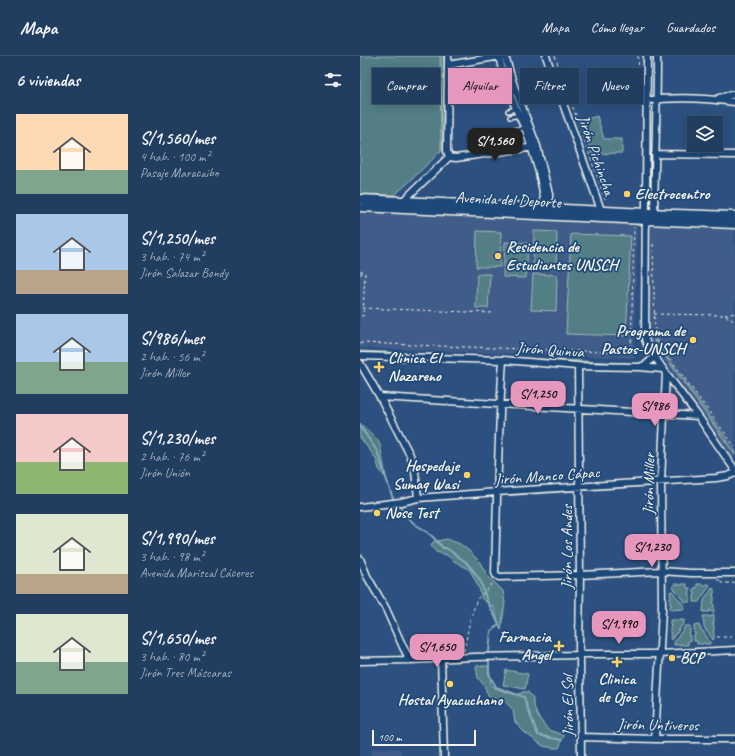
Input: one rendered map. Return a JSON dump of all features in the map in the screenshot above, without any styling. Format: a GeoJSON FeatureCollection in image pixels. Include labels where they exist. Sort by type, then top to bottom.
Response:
{"type":"FeatureCollection","features":[{"type":"Feature","properties":{"kind":"street"},"geometry":{"type":"LineString","coordinates":[[448,56],[447,151],[449,157]]}},
{"type":"Feature","properties":{"kind":"street"},"geometry":{"type":"LineString","coordinates":[[448,65],[502,56]]}},
{"type":"Feature","properties":{"kind":"street"},"geometry":{"type":"LineString","coordinates":[[502,56],[503,74],[516,109],[534,147]]}},
{"type":"Feature","properties":{"kind":"street"},"geometry":{"type":"LineString","coordinates":[[502,56],[514,86],[549,194],[545,212]]}},
{"type":"Feature","properties":{"kind":"street","name":"Jirón Pichincha"},"geometry":{"type":"LineString","coordinates":[[546,56],[603,214]]}},
{"type":"Feature","properties":{"kind":"street"},"geometry":{"type":"LineString","coordinates":[[647,56],[650,217]]}},
{"type":"Feature","properties":{"kind":"street"},"geometry":{"type":"LineString","coordinates":[[657,56],[655,154],[650,217],[645,339],[664,371],[698,416],[735,471]]}},
{"type":"Feature","properties":{"kind":"street"},"geometry":{"type":"LineString","coordinates":[[716,99],[735,94]]}},
{"type":"Feature","properties":{"kind":"street"},"geometry":{"type":"LineString","coordinates":[[647,100],[716,99],[735,102]]}},
{"type":"Feature","properties":{"kind":"street"},"geometry":{"type":"LineString","coordinates":[[449,157],[456,158],[534,147]]}},
{"type":"Feature","properties":{"kind":"street"},"geometry":{"type":"LineString","coordinates":[[655,154],[735,155]]}},
{"type":"Feature","properties":{"kind":"street"},"geometry":{"type":"LineString","coordinates":[[401,204],[449,157]]}},
{"type":"Feature","properties":{"kind":"street","name":"Avenida del Deporte"},"geometry":{"type":"LineString","coordinates":[[360,199],[401,204],[650,217]]}},
{"type":"Feature","properties":{"kind":"street","name":"Avenida del Deporte"},"geometry":{"type":"LineString","coordinates":[[360,207],[401,204]]}},
{"type":"Feature","properties":{"kind":"street"},"geometry":{"type":"LineString","coordinates":[[650,217],[735,216]]}},
{"type":"Feature","properties":{"kind":"street"},"geometry":{"type":"LineString","coordinates":[[650,217],[735,224]]}},
{"type":"Feature","properties":{"kind":"street","name":"Jirón Quinua"},"geometry":{"type":"LineString","coordinates":[[360,356],[503,360],[578,366],[639,367],[664,371]]}},
{"type":"Feature","properties":{"kind":"street"},"geometry":{"type":"LineString","coordinates":[[639,367],[646,364],[655,356]]}},
{"type":"Feature","properties":{"kind":"street"},"geometry":{"type":"LineString","coordinates":[[503,360],[500,404],[495,573],[498,576],[580,575],[661,571],[735,573]]}},
{"type":"Feature","properties":{"kind":"street"},"geometry":{"type":"LineString","coordinates":[[360,363],[380,397],[410,456],[415,471],[418,498]]}},
{"type":"Feature","properties":{"kind":"street","name":"Jirón Los Andes"},"geometry":{"type":"LineString","coordinates":[[578,366],[580,655]]}},
{"type":"Feature","properties":{"kind":"street","name":"Jirón Miller"},"geometry":{"type":"LineString","coordinates":[[655,739],[662,610],[661,481],[664,371]]}},
{"type":"Feature","properties":{"kind":"street"},"geometry":{"type":"LineString","coordinates":[[380,397],[698,416]]}},
{"type":"Feature","properties":{"kind":"street","name":"Jirón Manco Cápac"},"geometry":{"type":"LineString","coordinates":[[360,507],[391,504],[418,498],[716,478],[728,476],[735,471]]}},
{"type":"Feature","properties":{"kind":"street"},"geometry":{"type":"LineString","coordinates":[[360,559],[410,660]]}},
{"type":"Feature","properties":{"kind":"street"},"geometry":{"type":"LineString","coordinates":[[360,661],[583,654],[660,654],[735,650]]}},
{"type":"Feature","properties":{"kind":"street","name":"Jirón El Sol"},"geometry":{"type":"LineString","coordinates":[[580,655],[581,756]]}},
{"type":"Feature","properties":{"kind":"street"},"geometry":{"type":"LineString","coordinates":[[441,659],[444,756]]}},
{"type":"Feature","properties":{"kind":"street","name":"Jirón Untiveros"},"geometry":{"type":"LineString","coordinates":[[581,737],[735,739]]}},
{"type":"Feature","properties":{"kind":"lane"},"geometry":{"type":"LineString","coordinates":[[507,105],[516,109]]}},
{"type":"Feature","properties":{"kind":"lane"},"geometry":{"type":"LineString","coordinates":[[508,111],[516,109]]}},
{"type":"Feature","properties":{"kind":"lane"},"geometry":{"type":"LineString","coordinates":[[510,117],[516,109]]}},
{"type":"Feature","properties":{"kind":"lane"},"geometry":{"type":"LineString","coordinates":[[514,130],[525,128]]}},
{"type":"Feature","properties":{"kind":"path"},"geometry":{"type":"LineString","coordinates":[[555,56],[604,198]]}},
{"type":"Feature","properties":{"kind":"path"},"geometry":{"type":"LineString","coordinates":[[638,56],[639,68]]}},
{"type":"Feature","properties":{"kind":"path"},"geometry":{"type":"LineString","coordinates":[[360,343],[631,353],[634,225]]}},
{"type":"Feature","properties":{"kind":"path"},"geometry":{"type":"LineString","coordinates":[[653,242],[655,338],[735,447]]}},
{"type":"Feature","properties":{"kind":"path"},"geometry":{"type":"LineString","coordinates":[[360,272],[365,272]]}},
{"type":"Feature","properties":{"kind":"path"},"geometry":{"type":"LineString","coordinates":[[360,276],[365,272]]}},
{"type":"Feature","properties":{"kind":"path"},"geometry":{"type":"LineString","coordinates":[[360,314],[362,316],[365,272]]}},
{"type":"Feature","properties":{"kind":"path"},"geometry":{"type":"LineString","coordinates":[[363,308],[493,314]]}},
{"type":"Feature","properties":{"kind":"path"},"geometry":{"type":"LineString","coordinates":[[654,314],[725,315],[735,313]]}},
{"type":"Feature","properties":{"kind":"path"},"geometry":{"type":"LineString","coordinates":[[725,315],[735,322]]}},
{"type":"Feature","properties":{"kind":"path"},"geometry":{"type":"LineString","coordinates":[[463,657],[467,633],[476,602],[498,576]]}},
{"type":"Feature","properties":{"kind":"path"},"geometry":{"type":"LineString","coordinates":[[717,580],[721,580],[721,583],[735,583]]}},
{"type":"Feature","properties":{"kind":"path"},"geometry":{"type":"LineString","coordinates":[[717,638],[735,637]]}},
{"type":"Feature","properties":{"kind":"shaded area","name":"Residencia de Estudiantes UNSCH"},"geometry":{"type":"Polygon","coordinates":[[[360,210],[637,222],[634,358],[360,348],[360,210]]]}},
{"type":"Feature","properties":{"kind":"shaded area","name":"Programa de Pastos-UNSCH"},"geometry":{"type":"Polygon","coordinates":[[[647,223],[735,227],[735,457],[732,460],[649,338],[647,223]]]}},
{"type":"Feature","properties":{"kind":"shaded area"},"geometry":{"type":"Polygon","coordinates":[[[372,749],[401,749],[401,756],[372,756],[372,749]]]}},
{"type":"Feature","properties":{"kind":"green space"},"geometry":{"type":"Polygon","coordinates":[[[360,56],[440,56],[441,151],[394,195],[360,194],[360,56]]]}},
{"type":"Feature","properties":{"kind":"green space"},"geometry":{"type":"Polygon","coordinates":[[[441,56],[444,56],[446,148],[444,150],[442,149],[441,56]]]}},
{"type":"Feature","properties":{"kind":"green space"},"geometry":{"type":"Polygon","coordinates":[[[597,116],[604,139],[622,139],[622,153],[592,154],[581,121],[597,116]]]}},
{"type":"Feature","properties":{"kind":"green space"},"geometry":{"type":"Polygon","coordinates":[[[477,231],[501,232],[500,267],[476,267],[477,231]]]}},
{"type":"Feature","properties":{"kind":"green space"},"geometry":{"type":"Polygon","coordinates":[[[534,231],[557,232],[556,268],[533,267],[534,231]]]}},
{"type":"Feature","properties":{"kind":"green space"},"geometry":{"type":"Polygon","coordinates":[[[571,234],[631,236],[626,336],[566,334],[571,234]]]}},
{"type":"Feature","properties":{"kind":"green space"},"geometry":{"type":"Polygon","coordinates":[[[505,242],[528,243],[526,278],[503,277],[505,242]]]}},
{"type":"Feature","properties":{"kind":"green space"},"geometry":{"type":"Polygon","coordinates":[[[477,274],[490,274],[488,308],[476,308],[477,274]]]}},
{"type":"Feature","properties":{"kind":"green space"},"geometry":{"type":"Polygon","coordinates":[[[533,274],[557,275],[556,311],[531,310],[533,274]]]}},
{"type":"Feature","properties":{"kind":"green space"},"geometry":{"type":"Polygon","coordinates":[[[654,341],[735,451],[735,455],[654,341]]]}},
{"type":"Feature","properties":{"kind":"green space"},"geometry":{"type":"Polygon","coordinates":[[[360,351],[629,363],[630,365],[360,354],[360,351]]]}},
{"type":"Feature","properties":{"kind":"green space"},"geometry":{"type":"Polygon","coordinates":[[[360,423],[377,439],[380,445],[386,477],[379,469],[376,459],[360,437],[360,423]]]}},
{"type":"Feature","properties":{"kind":"green space"},"geometry":{"type":"Polygon","coordinates":[[[447,539],[460,544],[468,550],[479,561],[487,575],[503,591],[505,603],[501,630],[494,608],[482,599],[479,588],[470,570],[454,561],[447,555],[436,552],[431,546],[433,542],[447,539]]]}},
{"type":"Feature","properties":{"kind":"green space"},"geometry":{"type":"Polygon","coordinates":[[[674,584],[687,584],[687,588],[690,588],[690,602],[685,602],[682,597],[681,598],[673,587],[674,584]]]}},
{"type":"Feature","properties":{"kind":"green space"},"geometry":{"type":"Polygon","coordinates":[[[697,584],[710,585],[699,602],[694,602],[694,588],[697,588],[697,584]]]}},
{"type":"Feature","properties":{"kind":"green space"},"geometry":{"type":"Polygon","coordinates":[[[712,588],[714,589],[714,612],[711,612],[711,610],[709,612],[703,612],[704,600],[712,588]]]}},
{"type":"Feature","properties":{"kind":"green space"},"geometry":{"type":"Polygon","coordinates":[[[671,591],[684,606],[684,609],[670,610],[671,591]]]}},
{"type":"Feature","properties":{"kind":"green space"},"geometry":{"type":"Polygon","coordinates":[[[714,615],[713,640],[704,627],[703,616],[711,617],[714,615]]]}},
{"type":"Feature","properties":{"kind":"green space"},"geometry":{"type":"Polygon","coordinates":[[[670,620],[684,620],[684,623],[672,640],[670,639],[670,620]]]}},
{"type":"Feature","properties":{"kind":"green space"},"geometry":{"type":"Polygon","coordinates":[[[699,625],[710,644],[697,644],[697,641],[694,641],[694,626],[699,625]]]}},
{"type":"Feature","properties":{"kind":"green space"},"geometry":{"type":"Polygon","coordinates":[[[685,626],[690,626],[690,641],[688,641],[688,645],[674,645],[674,643],[685,626]]]}},
{"type":"Feature","properties":{"kind":"green space"},"geometry":{"type":"Polygon","coordinates":[[[476,666],[489,666],[491,685],[494,688],[516,695],[523,692],[528,692],[533,698],[537,715],[548,730],[564,735],[559,748],[543,746],[524,732],[515,722],[513,710],[502,698],[492,699],[488,695],[484,685],[478,678],[476,666]]]}},
{"type":"Feature","properties":{"kind":"green space"},"geometry":{"type":"Polygon","coordinates":[[[506,670],[528,674],[525,689],[503,685],[506,670]]]}},
{"type":"Feature","properties":{"kind":"waterway"},"geometry":{"type":"LineString","coordinates":[[360,426],[377,451],[392,496],[408,518],[432,536],[443,548],[446,548],[466,562],[481,582],[487,601],[499,624],[491,631],[489,651]]}},
{"type":"Feature","properties":{"kind":"waterway"},"geometry":{"type":"LineString","coordinates":[[489,654],[489,674],[496,687],[524,697],[538,735],[561,740]]}},
{"type":"Feature","properties":{"kind":"place","name":"Electrocentro"},"geometry":{"type":"Point","coordinates":[627,194]}},
{"type":"Feature","properties":{"kind":"place","name":"Residencia de Estudiantes UNSCH"},"geometry":{"type":"Point","coordinates":[498,256]}},
{"type":"Feature","properties":{"kind":"place","name":"Programa de Pastos-UNSCH"},"geometry":{"type":"Point","coordinates":[693,340]}},
{"type":"Feature","properties":{"kind":"place","name":"Clinica El Nazareno"},"geometry":{"type":"Point","coordinates":[379,367]}},
{"type":"Feature","properties":{"kind":"place","name":"Hospedaje Sumaq Wasi"},"geometry":{"type":"Point","coordinates":[467,475]}},
{"type":"Feature","properties":{"kind":"place","name":"Nose Test"},"geometry":{"type":"Point","coordinates":[377,513]}},
{"type":"Feature","properties":{"kind":"place","name":"Farmacia Angel"},"geometry":{"type":"Point","coordinates":[559,646]}},
{"type":"Feature","properties":{"kind":"place","name":"BCP"},"geometry":{"type":"Point","coordinates":[672,658]}},
{"type":"Feature","properties":{"kind":"place","name":"Clinica de Ojos"},"geometry":{"type":"Point","coordinates":[617,662]}},
{"type":"Feature","properties":{"kind":"place","name":"Hostal Ayacuchano"},"geometry":{"type":"Point","coordinates":[450,684]}}]}
